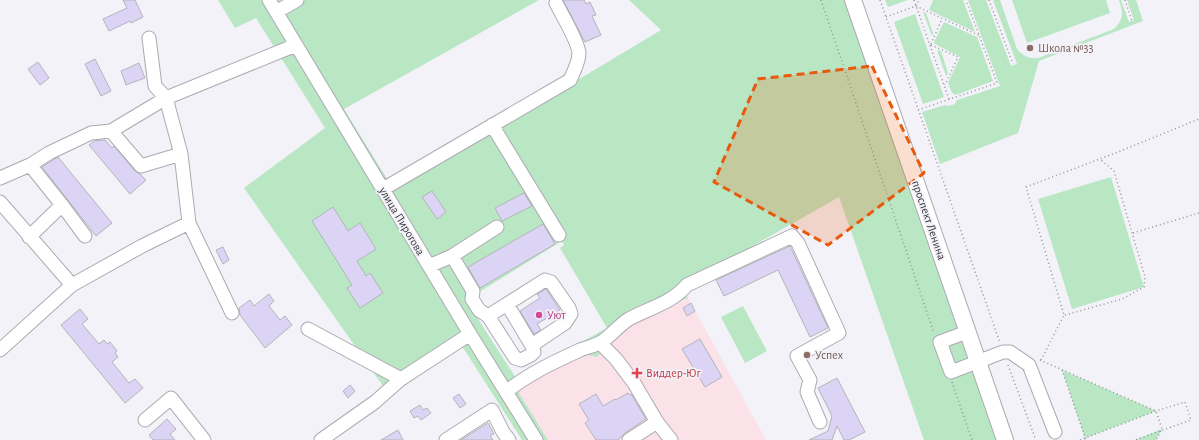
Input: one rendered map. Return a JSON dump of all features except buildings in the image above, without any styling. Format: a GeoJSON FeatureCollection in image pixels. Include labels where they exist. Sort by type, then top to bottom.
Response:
{"type":"FeatureCollection","features":[{"type":"Feature","properties":{"kind":"main road","name":"проспект Ленина"},"geometry":{"type":"LineString","coordinates":[[853,0],[1005,440]]}},
{"type":"Feature","properties":{"kind":"street","name":"улица Пирогова"},"geometry":{"type":"LineString","coordinates":[[269,0],[470,334],[536,440]]}},
{"type":"Feature","properties":{"kind":"street"},"geometry":{"type":"LineString","coordinates":[[276,12],[297,0]]}},
{"type":"Feature","properties":{"kind":"street"},"geometry":{"type":"LineString","coordinates":[[383,190],[570,80],[577,64],[579,53],[577,45],[556,3]]}},
{"type":"Feature","properties":{"kind":"street"},"geometry":{"type":"LineString","coordinates":[[149,38],[155,86],[166,98],[181,154],[189,223],[232,313]]}},
{"type":"Feature","properties":{"kind":"street"},"geometry":{"type":"LineString","coordinates":[[0,178],[30,165],[49,153],[91,133],[111,131],[166,98],[296,45]]}},
{"type":"Feature","properties":{"kind":"street"},"geometry":{"type":"LineString","coordinates":[[492,125],[559,235]]}},
{"type":"Feature","properties":{"kind":"street"},"geometry":{"type":"LineString","coordinates":[[111,131],[141,166],[181,154]]}},
{"type":"Feature","properties":{"kind":"street"},"geometry":{"type":"LineString","coordinates":[[30,165],[85,236]]}},
{"type":"Feature","properties":{"kind":"street"},"geometry":{"type":"LineString","coordinates":[[0,202],[72,285]]}},
{"type":"Feature","properties":{"kind":"street"},"geometry":{"type":"LineString","coordinates":[[29,237],[62,205]]}},
{"type":"Feature","properties":{"kind":"street"},"geometry":{"type":"LineString","coordinates":[[0,350],[72,285],[142,246],[189,223]]}},
{"type":"Feature","properties":{"kind":"street"},"geometry":{"type":"LineString","coordinates":[[429,266],[452,256],[497,227]]}},
{"type":"Feature","properties":{"kind":"street"},"geometry":{"type":"LineString","coordinates":[[506,392],[518,382],[542,368],[582,349],[600,343],[628,320],[668,301],[680,293],[687,285],[792,236],[798,243],[839,333],[797,356],[810,380],[807,392],[820,422]]}},
{"type":"Feature","properties":{"kind":"street"},"geometry":{"type":"LineString","coordinates":[[452,256],[473,291],[472,299],[479,310],[488,316],[515,358],[521,360],[532,355],[534,352],[532,345],[507,304]]}},
{"type":"Feature","properties":{"kind":"street"},"geometry":{"type":"LineString","coordinates":[[488,316],[545,280],[549,280],[554,284],[569,308],[571,314],[565,323],[532,345]]}},
{"type":"Feature","properties":{"kind":"street"},"geometry":{"type":"LineString","coordinates":[[308,330],[401,379]]}},
{"type":"Feature","properties":{"kind":"street"},"geometry":{"type":"LineString","coordinates":[[967,332],[940,342],[951,372],[1003,352],[1010,352],[1029,365],[1055,432]]}},
{"type":"Feature","properties":{"kind":"street"},"geometry":{"type":"LineString","coordinates":[[321,440],[375,402],[401,379],[470,334]]}},
{"type":"Feature","properties":{"kind":"street"},"geometry":{"type":"LineString","coordinates":[[600,343],[616,359],[634,382],[658,422],[671,440]]}},
{"type":"Feature","properties":{"kind":"street"},"geometry":{"type":"LineString","coordinates":[[145,420],[171,398],[204,440]]}},
{"type":"Feature","properties":{"kind":"street"},"geometry":{"type":"LineString","coordinates":[[446,440],[492,410],[509,440]]}},
{"type":"Feature","properties":{"kind":"street"},"geometry":{"type":"LineString","coordinates":[[629,440],[658,422]]}},
{"type":"Feature","properties":{"kind":"path"},"geometry":{"type":"LineString","coordinates":[[821,0],[936,339]]}},
{"type":"Feature","properties":{"kind":"path"},"geometry":{"type":"LineString","coordinates":[[880,0],[1003,352],[1036,440]]}},
{"type":"Feature","properties":{"kind":"path"},"geometry":{"type":"LineString","coordinates":[[914,0],[949,99]]}},
{"type":"Feature","properties":{"kind":"path"},"geometry":{"type":"LineString","coordinates":[[886,17],[916,6],[919,0]]}},
{"type":"Feature","properties":{"kind":"path"},"geometry":{"type":"LineString","coordinates":[[918,110],[997,83],[966,0]]}},
{"type":"Feature","properties":{"kind":"path"},"geometry":{"type":"LineString","coordinates":[[990,0],[1013,64]]}},
{"type":"Feature","properties":{"kind":"path"},"geometry":{"type":"LineString","coordinates":[[1124,0],[1132,21]]}},
{"type":"Feature","properties":{"kind":"path"},"geometry":{"type":"LineString","coordinates":[[916,6],[980,36]]}},
{"type":"Feature","properties":{"kind":"path"},"geometry":{"type":"LineString","coordinates":[[931,46],[942,19]]}},
{"type":"Feature","properties":{"kind":"path"},"geometry":{"type":"LineString","coordinates":[[931,46],[958,57],[944,86]]}},
{"type":"Feature","properties":{"kind":"path"},"geometry":{"type":"LineString","coordinates":[[1041,360],[1064,315],[1026,187],[1100,159],[1199,118]]}},
{"type":"Feature","properties":{"kind":"path"},"geometry":{"type":"LineString","coordinates":[[1064,315],[1122,299],[1144,287],[1145,277],[1114,170],[1100,159]]}},
{"type":"Feature","properties":{"kind":"path"},"geometry":{"type":"LineString","coordinates":[[1133,233],[1199,213]]}},
{"type":"Feature","properties":{"kind":"path"},"geometry":{"type":"LineString","coordinates":[[1034,357],[1156,411],[1162,429],[1156,440]]}},
{"type":"Feature","properties":{"kind":"path"},"geometry":{"type":"LineString","coordinates":[[1062,370],[1085,439]]}},
{"type":"Feature","properties":{"kind":"path"},"geometry":{"type":"LineString","coordinates":[[952,382],[972,440]]}},
{"type":"Feature","properties":{"kind":"path"},"geometry":{"type":"LineString","coordinates":[[1080,440],[1156,411],[1185,402],[1190,420],[1135,440]]}},
{"type":"Feature","properties":{"kind":"highlighted area"},"geometry":{"type":"Polygon","coordinates":[[[872,66],[924,173],[828,245],[714,182],[758,79],[872,66]]]}},
{"type":"Feature","properties":{"kind":"shaded area","name":"Виддер-Юг"},"geometry":{"type":"Polygon","coordinates":[[[688,298],[766,440],[548,440],[516,388],[574,359],[588,355],[612,336],[655,310],[688,298]]]}},
{"type":"Feature","properties":{"kind":"green space"},"geometry":{"type":"Polygon","coordinates":[[[218,0],[280,0],[286,10],[305,0],[539,0],[344,109],[394,190],[661,30],[629,0],[853,0],[1005,440],[924,440],[839,197],[682,286],[688,298],[655,310],[613,336],[597,357],[588,355],[574,359],[516,388],[548,440],[522,440],[462,346],[390,396],[244,188],[325,128],[256,18],[235,28],[218,0]],[[562,241],[466,300],[516,378],[607,328],[560,248],[564,245],[562,241]]]}},
{"type":"Feature","properties":{"kind":"green space"},"geometry":{"type":"Polygon","coordinates":[[[885,0],[908,0],[888,7],[885,0]]]}},
{"type":"Feature","properties":{"kind":"green space"},"geometry":{"type":"Polygon","coordinates":[[[933,0],[963,0],[975,32],[929,10],[933,0]]]}},
{"type":"Feature","properties":{"kind":"green space"},"geometry":{"type":"Polygon","coordinates":[[[968,0],[986,0],[1011,66],[1017,64],[993,0],[1000,0],[1017,49],[1022,54],[1032,58],[1038,58],[1114,29],[1120,22],[1122,15],[1119,0],[1121,0],[1129,22],[1134,20],[1127,0],[1136,0],[1143,21],[1039,61],[1018,133],[940,164],[922,112],[945,105],[948,106],[955,104],[957,100],[1000,86],[968,0]]]}},
{"type":"Feature","properties":{"kind":"green space"},"geometry":{"type":"Polygon","coordinates":[[[1012,0],[1106,0],[1110,13],[1027,43],[1012,0]]]}},
{"type":"Feature","properties":{"kind":"green space"},"geometry":{"type":"Polygon","coordinates":[[[923,12],[926,13],[933,33],[932,36],[923,12]]]}},
{"type":"Feature","properties":{"kind":"green space"},"geometry":{"type":"Polygon","coordinates":[[[915,14],[944,97],[923,104],[894,22],[915,14]]]}},
{"type":"Feature","properties":{"kind":"green space"},"geometry":{"type":"Polygon","coordinates":[[[944,22],[977,37],[993,81],[956,95],[952,93],[948,83],[960,57],[935,44],[934,42],[944,22]]]}},
{"type":"Feature","properties":{"kind":"green space"},"geometry":{"type":"Polygon","coordinates":[[[937,50],[941,51],[948,73],[946,76],[937,50]]]}},
{"type":"Feature","properties":{"kind":"green space"},"geometry":{"type":"Polygon","coordinates":[[[1111,177],[1144,287],[1072,309],[1038,199],[1111,177]]]}},
{"type":"Feature","properties":{"kind":"green space"},"geometry":{"type":"Polygon","coordinates":[[[743,306],[767,351],[745,363],[721,317],[743,306]]]}},
{"type":"Feature","properties":{"kind":"green space"},"geometry":{"type":"Polygon","coordinates":[[[1062,370],[1156,411],[1085,438],[1062,370]]]}},
{"type":"Feature","properties":{"kind":"green space"},"geometry":{"type":"Polygon","coordinates":[[[1162,429],[1156,440],[1135,440],[1162,429]]]}},
{"type":"Feature","properties":{"kind":"place","name":"Школа №33"},"geometry":{"type":"Point","coordinates":[1030,48]}},
{"type":"Feature","properties":{"kind":"place","name":"Уют"},"geometry":{"type":"Point","coordinates":[539,315]}},
{"type":"Feature","properties":{"kind":"place","name":"Успех"},"geometry":{"type":"Point","coordinates":[807,355]}},
{"type":"Feature","properties":{"kind":"place","name":"Виддер-Юг"},"geometry":{"type":"Point","coordinates":[637,373]}}]}
